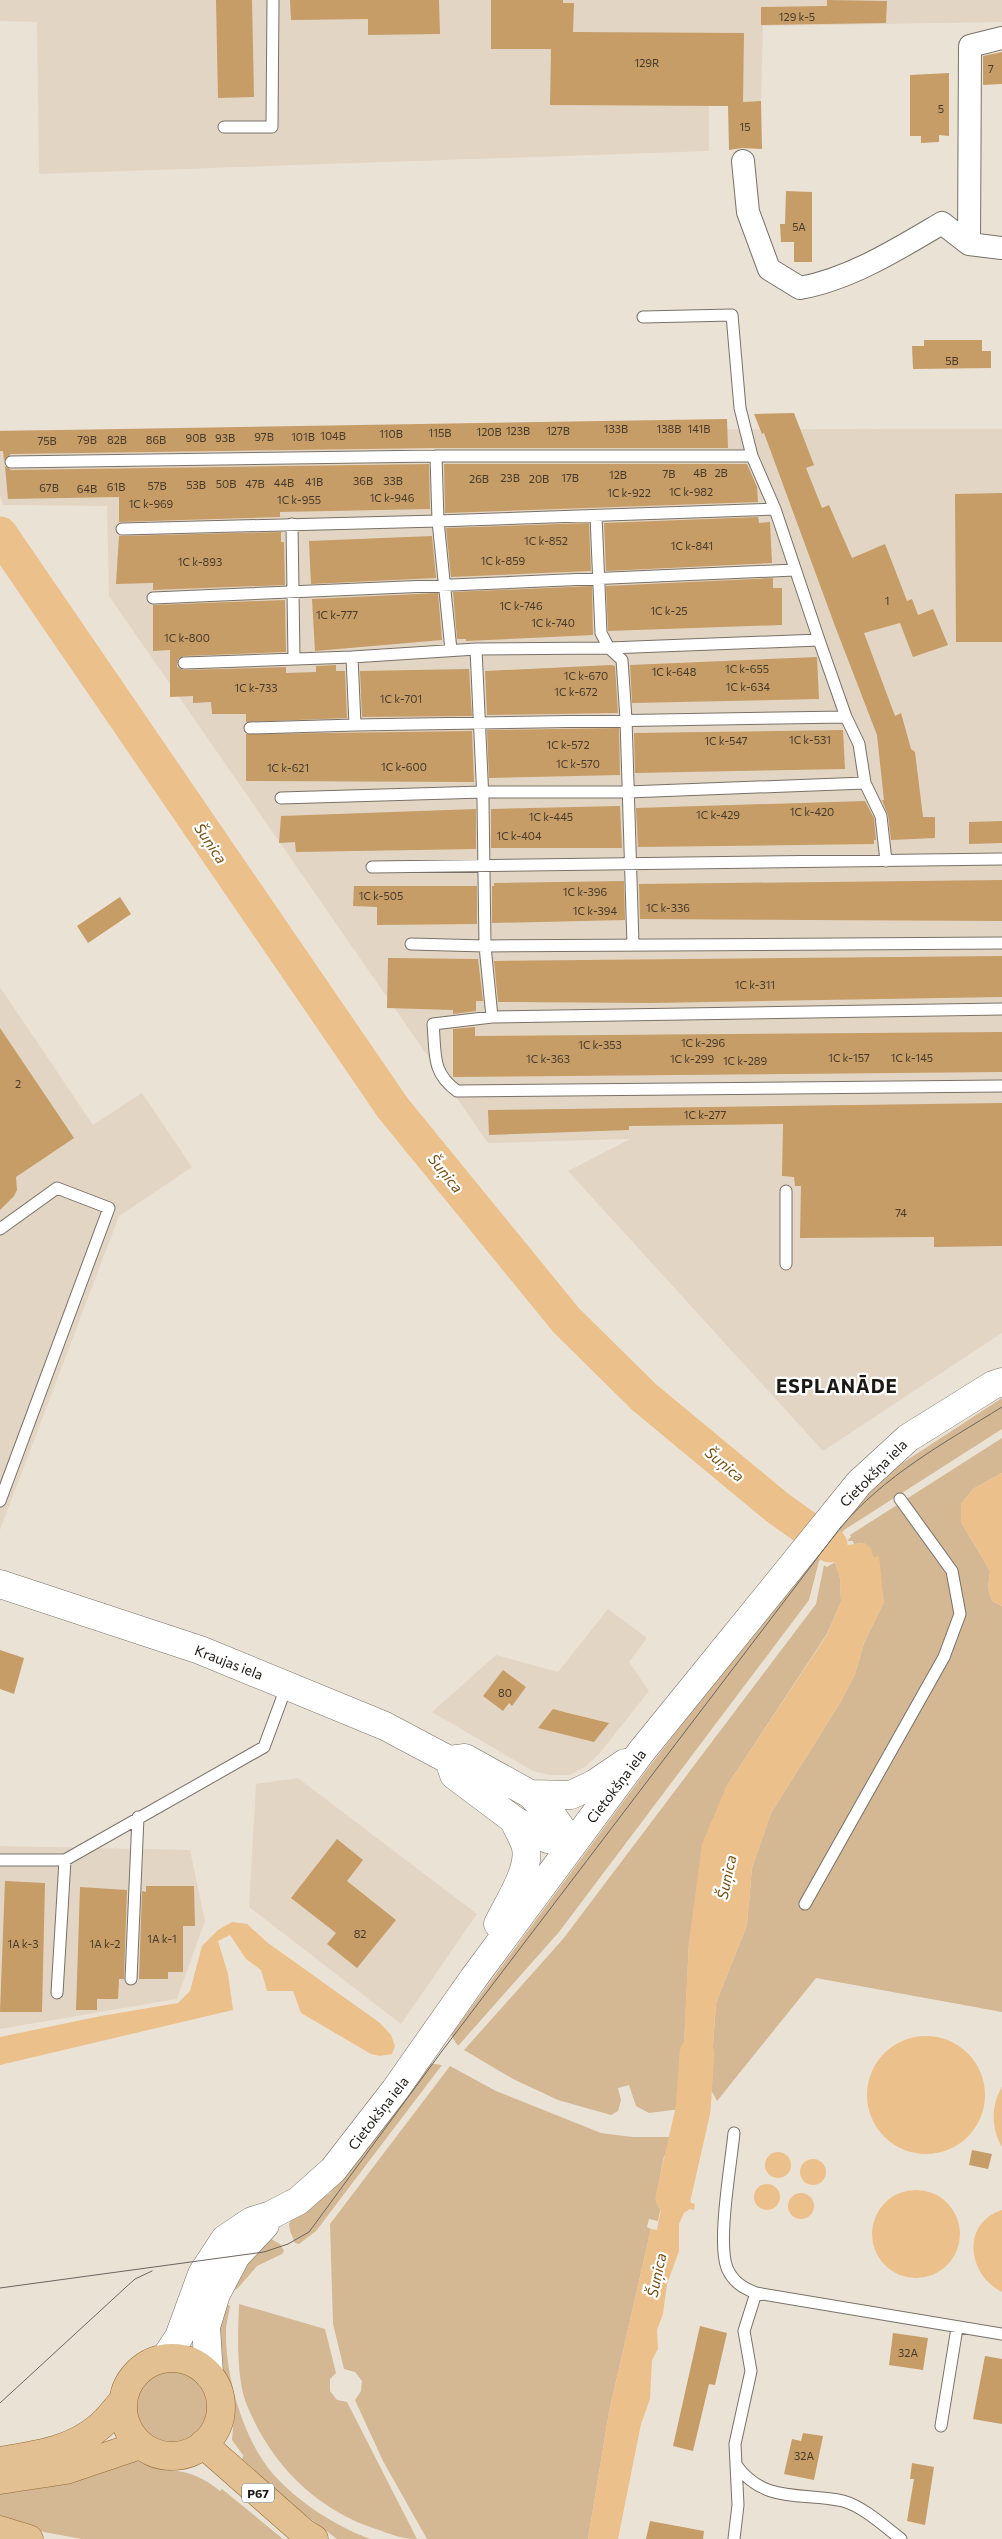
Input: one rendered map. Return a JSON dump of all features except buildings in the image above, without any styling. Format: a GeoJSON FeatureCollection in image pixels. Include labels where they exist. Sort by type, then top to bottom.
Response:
{"type":"FeatureCollection","features":[{"type":"Feature","properties":{"kind":"main road"},"geometry":{"type":"LineString","coordinates":[[165,2358],[188,2360],[210,2375],[216,2386],[221,2411],[212,2435],[203,2444],[194,2451],[172,2456],[155,2453],[140,2445],[130,2432],[124,2418],[123,2400],[125,2391],[136,2372],[150,2363],[165,2358]]}},
{"type":"Feature","properties":{"kind":"main road"},"geometry":{"type":"LineString","coordinates":[[0,2461],[51,2452],[76,2444],[100,2427],[123,2400]]}},
{"type":"Feature","properties":{"kind":"main road","name":"P67"},"geometry":{"type":"LineString","coordinates":[[203,2444],[304,2533],[314,2539]]}},
{"type":"Feature","properties":{"kind":"main road"},"geometry":{"type":"LineString","coordinates":[[0,2480],[66,2470],[140,2445]]}},
{"type":"Feature","properties":{"kind":"main road"},"geometry":{"type":"LineString","coordinates":[[0,2530],[29,2539]]}},
{"type":"Feature","properties":{"kind":"street"},"geometry":{"type":"LineString","coordinates":[[969,244],[970,46],[1002,38]]}},
{"type":"Feature","properties":{"kind":"street"},"geometry":{"type":"LineString","coordinates":[[743,161],[748,212],[769,269],[800,288],[824,284],[903,246],[942,223],[969,244],[1002,248]]}},
{"type":"Feature","properties":{"kind":"street","name":"Cietokšņa iela"},"geometry":{"type":"LineString","coordinates":[[165,2358],[179,2337],[202,2274],[225,2239],[252,2220],[271,2215],[298,2200],[333,2170],[430,2044],[473,1979],[641,1752],[859,1483],[908,1438],[999,1380]]}},
{"type":"Feature","properties":{"kind":"street","name":"Kraujas iela"},"geometry":{"type":"LineString","coordinates":[[0,1584],[200,1650],[385,1726],[449,1760],[465,1758],[530,1794],[554,1818],[572,1844]]}},
{"type":"Feature","properties":{"kind":"street"},"geometry":{"type":"LineString","coordinates":[[530,1794],[571,1795],[594,1784],[641,1752]]}},
{"type":"Feature","properties":{"kind":"street"},"geometry":{"type":"LineString","coordinates":[[449,1760],[454,1775],[514,1820],[548,1839],[572,1844]]}},
{"type":"Feature","properties":{"kind":"street"},"geometry":{"type":"LineString","coordinates":[[473,1979],[522,1876],[526,1859],[525,1845],[514,1820]]}},
{"type":"Feature","properties":{"kind":"street","name":"Cietokšņa iela"},"geometry":{"type":"LineString","coordinates":[[210,2375],[206,2327],[216,2294],[236,2256],[260,2232],[271,2215]]}},
{"type":"Feature","properties":{"kind":"lane"},"geometry":{"type":"LineString","coordinates":[[224,127],[272,127],[273,0]]}},
{"type":"Feature","properties":{"kind":"lane"},"geometry":{"type":"LineString","coordinates":[[643,317],[732,315],[740,408],[752,456],[775,509],[794,570],[846,717],[859,744],[866,783],[881,816],[886,861]]}},
{"type":"Feature","properties":{"kind":"lane"},"geometry":{"type":"LineString","coordinates":[[12,462],[436,456],[752,456]]}},
{"type":"Feature","properties":{"kind":"lane"},"geometry":{"type":"LineString","coordinates":[[436,456],[438,521],[451,650]]}},
{"type":"Feature","properties":{"kind":"lane"},"geometry":{"type":"LineString","coordinates":[[122,529],[438,521],[775,509]]}},
{"type":"Feature","properties":{"kind":"lane"},"geometry":{"type":"LineString","coordinates":[[596,516],[601,633],[609,648],[622,660],[626,719],[633,944]]}},
{"type":"Feature","properties":{"kind":"lane"},"geometry":{"type":"LineString","coordinates":[[292,524],[294,660]]}},
{"type":"Feature","properties":{"kind":"lane"},"geometry":{"type":"LineString","coordinates":[[153,598],[794,570]]}},
{"type":"Feature","properties":{"kind":"lane"},"geometry":{"type":"LineString","coordinates":[[184,663],[294,660],[476,649],[609,648],[819,640]]}},
{"type":"Feature","properties":{"kind":"lane"},"geometry":{"type":"LineString","coordinates":[[476,649],[482,792],[485,946],[492,1017]]}},
{"type":"Feature","properties":{"kind":"lane"},"geometry":{"type":"LineString","coordinates":[[352,657],[355,725]]}},
{"type":"Feature","properties":{"kind":"lane"},"geometry":{"type":"LineString","coordinates":[[250,728],[626,719],[846,717]]}},
{"type":"Feature","properties":{"kind":"lane"},"geometry":{"type":"LineString","coordinates":[[281,798],[482,792],[628,792],[866,783]]}},
{"type":"Feature","properties":{"kind":"lane"},"geometry":{"type":"LineString","coordinates":[[372,868],[1002,859]]}},
{"type":"Feature","properties":{"kind":"lane"},"geometry":{"type":"LineString","coordinates":[[411,944],[485,946],[1002,943]]}},
{"type":"Feature","properties":{"kind":"lane"},"geometry":{"type":"LineString","coordinates":[[1002,1009],[492,1017],[433,1024],[438,1070],[446,1083],[457,1091],[1002,1086]]}},
{"type":"Feature","properties":{"kind":"lane"},"geometry":{"type":"LineString","coordinates":[[0,1229],[57,1188],[109,1208],[0,1501]]}},
{"type":"Feature","properties":{"kind":"lane"},"geometry":{"type":"LineString","coordinates":[[786,1192],[786,1264]]}},
{"type":"Feature","properties":{"kind":"lane"},"geometry":{"type":"LineString","coordinates":[[805,1904],[944,1658],[960,1614],[952,1571],[900,1498]]}},
{"type":"Feature","properties":{"kind":"lane"},"geometry":{"type":"LineString","coordinates":[[0,1860],[65,1860],[264,1746],[287,1685]]}},
{"type":"Feature","properties":{"kind":"lane"},"geometry":{"type":"LineString","coordinates":[[131,1979],[138,1817]]}},
{"type":"Feature","properties":{"kind":"lane"},"geometry":{"type":"LineString","coordinates":[[58,1993],[65,1860]]}},
{"type":"Feature","properties":{"kind":"lane"},"geometry":{"type":"LineString","coordinates":[[734,2133],[723,2246],[728,2269],[739,2286],[756,2293],[1002,2334]]}},
{"type":"Feature","properties":{"kind":"lane"},"geometry":{"type":"LineString","coordinates":[[734,2539],[738,2505],[735,2444],[751,2371],[744,2331],[756,2293]]}},
{"type":"Feature","properties":{"kind":"lane"},"geometry":{"type":"LineString","coordinates":[[941,2426],[957,2328]]}},
{"type":"Feature","properties":{"kind":"lane"},"geometry":{"type":"LineString","coordinates":[[736,2466],[747,2480],[765,2489],[788,2496],[843,2502],[859,2509],[901,2539]]}},
{"type":"Feature","properties":{"kind":"shaded area"},"geometry":{"type":"Polygon","coordinates":[[[0,0],[1002,0],[1002,22],[763,26],[761,101],[739,102],[723,87],[722,106],[709,106],[709,151],[39,174],[37,22],[0,21],[0,0]]]}},
{"type":"Feature","properties":{"kind":"shaded area"},"geometry":{"type":"Polygon","coordinates":[[[1002,429],[1002,1333],[823,1451],[568,1171],[630,1139],[488,1143],[109,596],[107,506],[3,505],[0,495],[0,430],[1002,429]]]}},
{"type":"Feature","properties":{"kind":"shaded area"},"geometry":{"type":"Polygon","coordinates":[[[0,987],[93,1125],[142,1093],[192,1167],[119,1216],[0,1530],[0,987]]]}},
{"type":"Feature","properties":{"kind":"shaded area"},"geometry":{"type":"Polygon","coordinates":[[[1002,1398],[1002,1429],[844,1530],[819,1561],[809,1600],[559,1932],[458,2046],[451,2035],[646,1771],[812,1556],[867,1491],[895,1468],[1002,1398]]]}},
{"type":"Feature","properties":{"kind":"shaded area"},"geometry":{"type":"Polygon","coordinates":[[[1002,1438],[1002,1473],[973,1489],[961,1504],[961,1522],[990,1571],[988,1588],[992,1601],[1002,1606],[1002,2012],[816,1978],[717,2101],[710,2088],[716,2003],[747,1925],[752,1868],[771,1813],[840,1703],[855,1674],[864,1643],[884,1602],[873,1557],[864,1543],[854,1544],[853,1541],[847,1541],[851,1537],[850,1535],[1002,1438]]]}},
{"type":"Feature","properties":{"kind":"shaded area"},"geometry":{"type":"Polygon","coordinates":[[[835,1562],[840,1578],[841,1602],[827,1634],[726,1787],[689,1942],[681,2109],[649,2113],[636,2106],[629,2085],[618,2088],[621,2100],[618,2111],[611,2115],[558,2100],[513,2079],[464,2050],[563,1939],[816,1604],[824,1565],[827,1567],[835,1562]]]}},
{"type":"Feature","properties":{"kind":"shaded area"},"geometry":{"type":"Polygon","coordinates":[[[608,1609],[647,1638],[629,1662],[649,1691],[599,1754],[585,1767],[569,1775],[550,1775],[533,1771],[432,1712],[496,1655],[558,1672],[608,1609]]]}},
{"type":"Feature","properties":{"kind":"shaded area"},"geometry":{"type":"Polygon","coordinates":[[[298,1778],[477,1914],[401,2024],[249,1907],[256,1784],[298,1778]]]}},
{"type":"Feature","properties":{"kind":"shaded area"},"geometry":{"type":"Polygon","coordinates":[[[0,1846],[190,1850],[205,1921],[177,1999],[0,2029],[0,1846]]]}},
{"type":"Feature","properties":{"kind":"shaded area"},"geometry":{"type":"Polygon","coordinates":[[[428,2063],[442,2065],[316,2231],[299,2244],[295,2243],[289,2224],[293,2217],[330,2193],[428,2063]]]}},
{"type":"Feature","properties":{"kind":"shaded area"},"geometry":{"type":"Polygon","coordinates":[[[450,2066],[496,2091],[601,2133],[632,2137],[669,2137],[669,2140],[680,2143],[679,2149],[664,2156],[660,2176],[666,2181],[658,2221],[649,2219],[647,2227],[651,2229],[609,2412],[588,2539],[427,2539],[383,2461],[355,2400],[361,2391],[362,2381],[355,2372],[344,2369],[333,2324],[330,2224],[450,2066]]]}},
{"type":"Feature","properties":{"kind":"shaded area"},"geometry":{"type":"Polygon","coordinates":[[[271,2239],[280,2244],[284,2251],[282,2254],[257,2266],[237,2289],[230,2292],[230,2280],[271,2239]]]}},
{"type":"Feature","properties":{"kind":"shaded area"},"geometry":{"type":"Polygon","coordinates":[[[221,2301],[230,2306],[226,2329],[227,2349],[229,2368],[238,2407],[253,2444],[263,2460],[283,2485],[306,2504],[330,2520],[370,2539],[337,2539],[291,2504],[242,2461],[243,2455],[232,2440],[234,2417],[230,2413],[226,2379],[218,2357],[221,2301]]]}},
{"type":"Feature","properties":{"kind":"shaded area"},"geometry":{"type":"Polygon","coordinates":[[[239,2304],[325,2329],[336,2373],[330,2379],[330,2391],[337,2400],[347,2402],[417,2539],[386,2533],[333,2509],[297,2481],[282,2464],[256,2425],[243,2392],[238,2354],[239,2304]]]}},
{"type":"Feature","properties":{"kind":"shaded area"},"geometry":{"type":"Polygon","coordinates":[[[178,2371],[197,2381],[205,2393],[207,2407],[205,2421],[197,2433],[185,2441],[164,2443],[145,2433],[137,2421],[135,2400],[145,2381],[157,2373],[178,2371]]]}},
{"type":"Feature","properties":{"kind":"shaded area"},"geometry":{"type":"Polygon","coordinates":[[[136,2460],[143,2464],[147,2461],[170,2467],[170,2470],[191,2474],[203,2479],[220,2491],[222,2489],[283,2539],[82,2539],[44,2532],[0,2516],[0,2486],[136,2460]]]}},
{"type":"Feature","properties":{"kind":"water"},"geometry":{"type":"Polygon","coordinates":[[[1002,1473],[1002,1606],[992,1601],[988,1588],[990,1571],[961,1522],[961,1504],[973,1489],[1002,1473]]]}},
{"type":"Feature","properties":{"kind":"water"},"geometry":{"type":"Polygon","coordinates":[[[797,1509],[847,1545],[864,1543],[871,1548],[873,1557],[879,1556],[884,1602],[864,1643],[855,1674],[840,1703],[771,1813],[752,1868],[747,1925],[716,2003],[710,2088],[699,2102],[690,2100],[682,2081],[689,1942],[702,1844],[726,1787],[827,1635],[841,1602],[840,1578],[835,1562],[786,1525],[797,1509]]]}},
{"type":"Feature","properties":{"kind":"water"},"geometry":{"type":"Polygon","coordinates":[[[232,1922],[247,1924],[268,1943],[380,2023],[391,2035],[395,2046],[392,2054],[380,2056],[371,2054],[301,2013],[293,1991],[267,1991],[261,1970],[246,1959],[230,1935],[218,1941],[228,1974],[233,2010],[0,2065],[0,2037],[101,2016],[178,2003],[190,1991],[202,1946],[218,1930],[232,1922]]]}},
{"type":"Feature","properties":{"kind":"water"},"geometry":{"type":"Polygon","coordinates":[[[926,2036],[949,2040],[968,2053],[981,2072],[985,2095],[981,2118],[968,2137],[949,2150],[926,2154],[903,2150],[884,2137],[871,2118],[867,2095],[871,2072],[884,2053],[903,2040],[926,2036]]]}},
{"type":"Feature","properties":{"kind":"water"},"geometry":{"type":"Polygon","coordinates":[[[1002,2087],[1002,2147],[994,2125],[994,2109],[1002,2087]]]}},
{"type":"Feature","properties":{"kind":"water"},"geometry":{"type":"Polygon","coordinates":[[[679,2149],[689,2150],[692,2156],[688,2197],[691,2203],[695,2204],[694,2210],[690,2209],[684,2213],[679,2224],[679,2251],[667,2284],[663,2314],[657,2330],[658,2349],[652,2360],[650,2399],[641,2424],[618,2539],[588,2539],[609,2412],[651,2229],[657,2230],[672,2152],[679,2149]]]}},
{"type":"Feature","properties":{"kind":"water"},"geometry":{"type":"Polygon","coordinates":[[[778,2152],[787,2156],[791,2165],[787,2174],[778,2178],[769,2174],[765,2165],[769,2156],[778,2152]]]}},
{"type":"Feature","properties":{"kind":"water"},"geometry":{"type":"Polygon","coordinates":[[[813,2159],[822,2163],[826,2172],[822,2181],[813,2185],[804,2181],[800,2172],[804,2163],[813,2159]]]}},
{"type":"Feature","properties":{"kind":"water"},"geometry":{"type":"Polygon","coordinates":[[[767,2184],[776,2188],[780,2197],[776,2206],[767,2210],[758,2206],[754,2197],[758,2188],[767,2184]]]}},
{"type":"Feature","properties":{"kind":"water"},"geometry":{"type":"Polygon","coordinates":[[[916,2190],[933,2193],[947,2203],[957,2217],[960,2234],[957,2251],[947,2265],[933,2275],[916,2278],[899,2275],[885,2265],[875,2251],[872,2234],[875,2217],[885,2203],[899,2193],[916,2190]]]}},
{"type":"Feature","properties":{"kind":"water"},"geometry":{"type":"Polygon","coordinates":[[[801,2193],[810,2197],[814,2206],[810,2215],[801,2219],[792,2215],[788,2206],[792,2197],[801,2193]]]}},
{"type":"Feature","properties":{"kind":"water"},"geometry":{"type":"Polygon","coordinates":[[[1002,2210],[1002,2292],[990,2284],[981,2274],[974,2250],[975,2237],[980,2226],[989,2217],[1002,2210]]]}},
{"type":"Feature","properties":{"kind":"pier"},"geometry":{"type":"Polygon","coordinates":[[[806,1512],[847,1542],[831,1562],[791,1532],[806,1512]]]}},
{"type":"Feature","properties":{"kind":"waterway","name":"Šuņica"},"geometry":{"type":"LineString","coordinates":[[0,534],[393,1108],[566,1320],[644,1397],[778,1508],[830,1545]]}},
{"type":"Feature","properties":{"kind":"waterway","name":"Šuņica"},"geometry":{"type":"LineString","coordinates":[[673,2198],[693,2110],[697,2054]]}},
{"type":"Feature","properties":{"kind":"tram line"},"geometry":{"type":"LineString","coordinates":[[0,2288],[264,2252],[288,2244],[309,2232],[442,2051],[840,1528],[876,1492],[916,1461],[1002,1407]]}},
{"type":"Feature","properties":{"kind":"tram line"},"geometry":{"type":"LineString","coordinates":[[0,2403],[135,2279],[152,2271]]}},
{"type":"Feature","properties":{"kind":"district","name":"ESPLANĀDE"},"geometry":{"type":"Point","coordinates":[837,1385]}}]}
